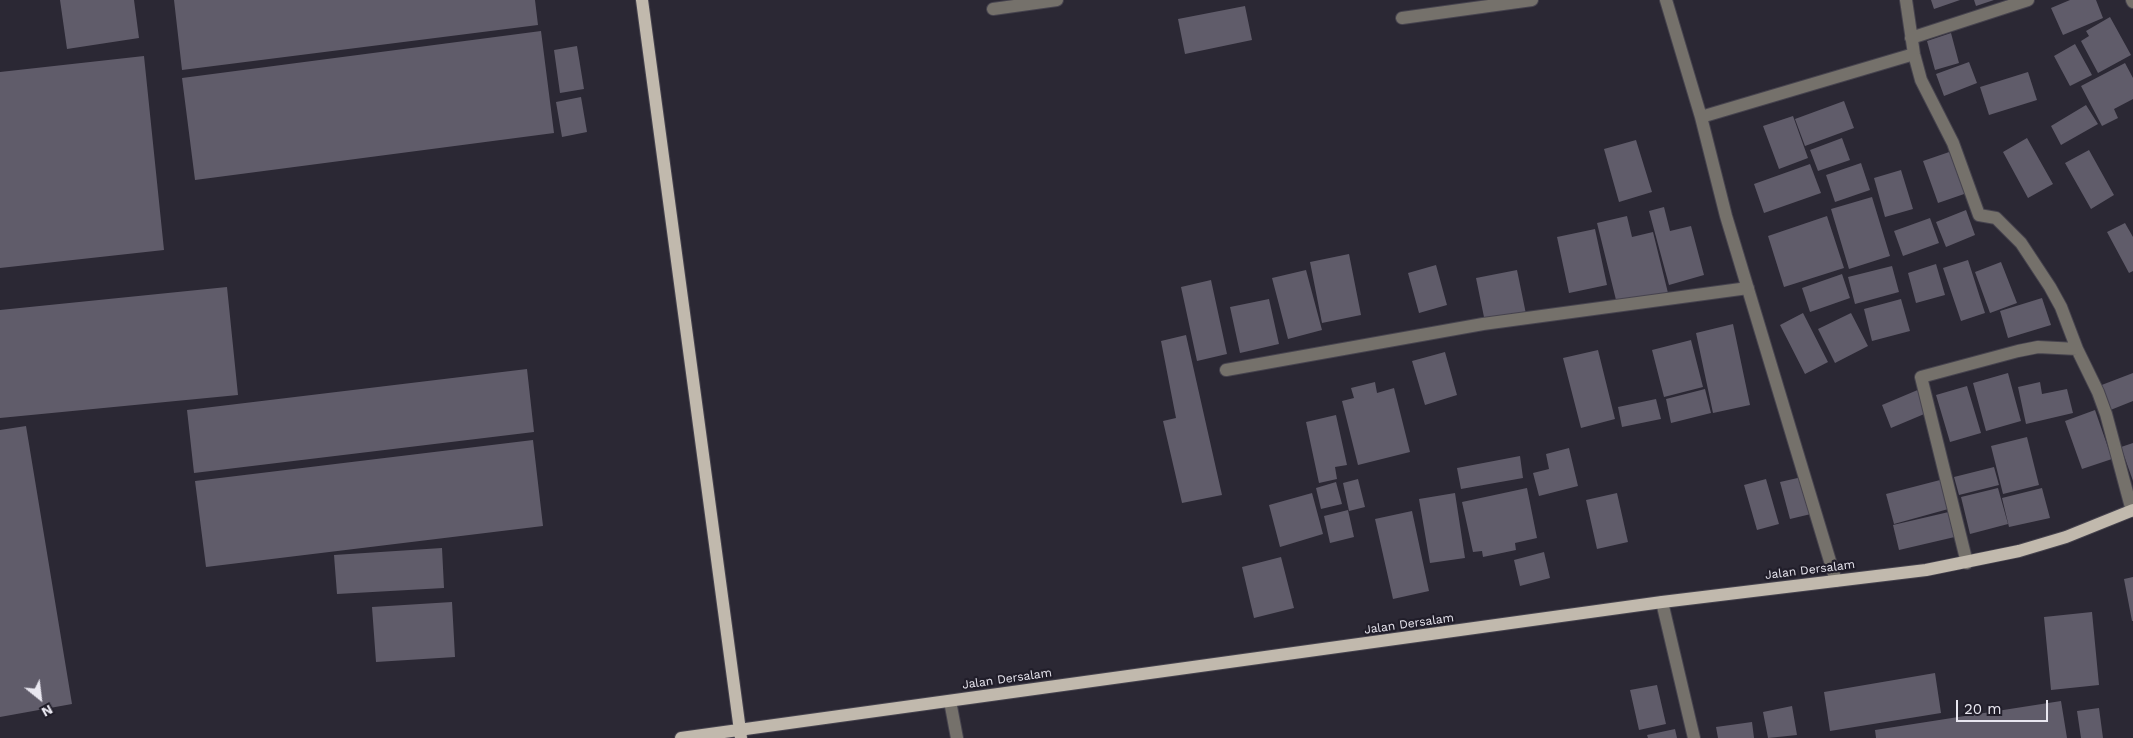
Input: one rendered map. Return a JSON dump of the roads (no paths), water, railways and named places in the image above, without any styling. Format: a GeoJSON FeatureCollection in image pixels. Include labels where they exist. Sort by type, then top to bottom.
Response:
{"type":"FeatureCollection","features":[{"type":"Feature","properties":{"kind":"main road"},"geometry":{"type":"LineString","coordinates":[[642,0],[740,734]]}},
{"type":"Feature","properties":{"kind":"main road","name":"Jalan Dersalam"},"geometry":{"type":"LineString","coordinates":[[681,738],[740,734],[950,701],[1662,602],[1967,563],[2019,552],[2066,537],[2132,510]]}},
{"type":"Feature","properties":{"kind":"street"},"geometry":{"type":"LineString","coordinates":[[994,10],[1057,0]]}},
{"type":"Feature","properties":{"kind":"street"},"geometry":{"type":"LineString","coordinates":[[1402,18],[1532,0]]}},
{"type":"Feature","properties":{"kind":"street"},"geometry":{"type":"LineString","coordinates":[[1666,0],[1701,116],[1726,216],[1836,581]]}},
{"type":"Feature","properties":{"kind":"street"},"geometry":{"type":"LineString","coordinates":[[1906,0],[1914,54],[1922,80],[1953,142],[1979,215],[1996,218],[2020,243],[2050,287],[2061,307],[2077,349],[2098,392],[2106,414],[2132,510]]}},
{"type":"Feature","properties":{"kind":"street"},"geometry":{"type":"LineString","coordinates":[[1911,38],[2028,0]]}},
{"type":"Feature","properties":{"kind":"street"},"geometry":{"type":"LineString","coordinates":[[1701,116],[1914,54]]}},
{"type":"Feature","properties":{"kind":"street"},"geometry":{"type":"LineString","coordinates":[[1226,370],[1483,324],[1748,288]]}},
{"type":"Feature","properties":{"kind":"street"},"geometry":{"type":"LineString","coordinates":[[1967,563],[1921,377],[2018,351],[2044,347],[2077,349]]}},
{"type":"Feature","properties":{"kind":"street"},"geometry":{"type":"LineString","coordinates":[[1662,602],[1694,738]]}},
{"type":"Feature","properties":{"kind":"street"},"geometry":{"type":"LineString","coordinates":[[950,701],[957,738]]}}]}
